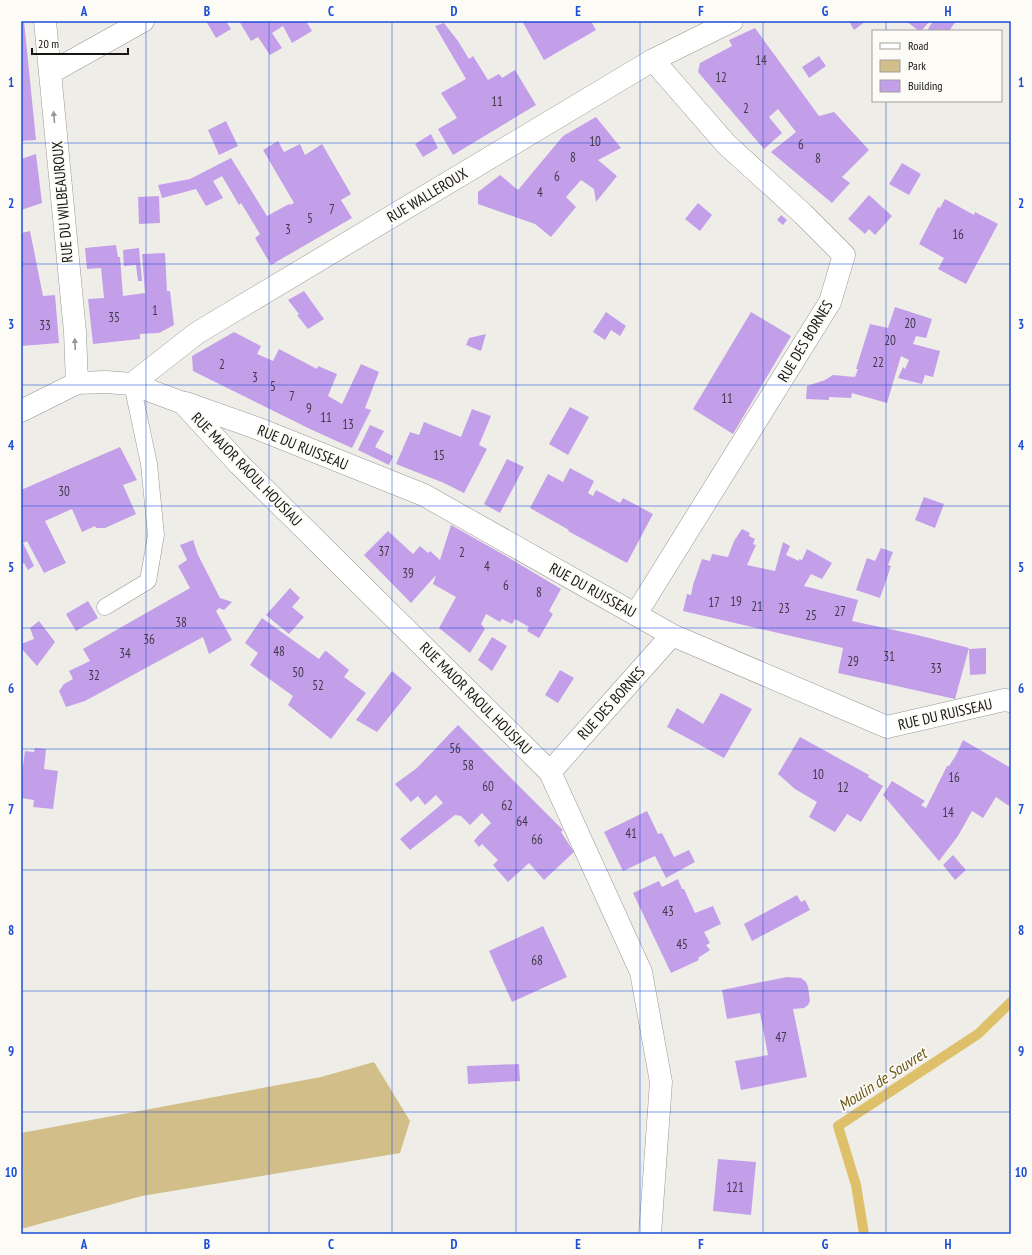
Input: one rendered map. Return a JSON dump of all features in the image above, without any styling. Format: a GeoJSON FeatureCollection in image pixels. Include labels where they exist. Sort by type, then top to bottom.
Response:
{"type":"FeatureCollection","features":[{"type":"Feature","properties":{"kind":"street","name":"RUE DU WILBEAUROUX"},"geometry":{"type":"LineString","coordinates":[[45,21],[74,332],[77,383]]}},
{"type":"Feature","properties":{"kind":"street"},"geometry":{"type":"LineString","coordinates":[[50,73],[143,21]]}},
{"type":"Feature","properties":{"kind":"street","name":"RUE WALLEROUX"},"geometry":{"type":"LineString","coordinates":[[132,384],[197,333],[653,60],[732,21]]}},
{"type":"Feature","properties":{"kind":"street","name":"RUE DES BORNES"},"geometry":{"type":"LineString","coordinates":[[636,614],[830,302],[844,255],[803,214],[726,144],[653,60]]}},
{"type":"Feature","properties":{"kind":"street","name":"RUE MAJOR RAOUL HOUSIAU"},"geometry":{"type":"LineString","coordinates":[[21,411],[77,383],[106,382],[132,384],[183,403],[239,464],[550,772],[641,972],[661,1082],[650,1234]]}},
{"type":"Feature","properties":{"kind":"street","name":"RUE DU RUISSEAU"},"geometry":{"type":"LineString","coordinates":[[183,403],[259,428],[424,495],[672,635],[887,727],[1004,700],[1011,701]]}},
{"type":"Feature","properties":{"kind":"street","name":"RUE DES BORNES"},"geometry":{"type":"LineString","coordinates":[[550,772],[672,635]]}},
{"type":"Feature","properties":{"kind":"lane"},"geometry":{"type":"LineString","coordinates":[[104,607],[148,581],[156,535],[148,464],[132,384]]}},
{"type":"Feature","properties":{"kind":"green space"},"geometry":{"type":"Polygon","coordinates":[[[374,1062],[410,1121],[400,1153],[142,1196],[21,1229],[21,1133],[321,1077],[374,1062]]]}},
{"type":"Feature","properties":{"kind":"building"},"geometry":{"type":"Polygon","coordinates":[[[21,21],[24,21],[36,140],[21,141],[21,21]]]}},
{"type":"Feature","properties":{"kind":"building"},"geometry":{"type":"Polygon","coordinates":[[[206,21],[226,21],[231,29],[216,38],[206,21]]]}},
{"type":"Feature","properties":{"kind":"building"},"geometry":{"type":"Polygon","coordinates":[[[239,21],[306,21],[312,31],[292,43],[283,26],[272,33],[282,48],[270,55],[258,37],[251,41],[239,21]]]}},
{"type":"Feature","properties":{"kind":"building"},"geometry":{"type":"Polygon","coordinates":[[[522,21],[591,21],[596,30],[544,60],[522,21]]]}},
{"type":"Feature","properties":{"kind":"building"},"geometry":{"type":"Polygon","coordinates":[[[849,21],[866,21],[854,30],[849,21]]]}},
{"type":"Feature","properties":{"kind":"building"},"geometry":{"type":"Polygon","coordinates":[[[906,21],[930,21],[922,30],[918,30],[906,21]]]}},
{"type":"Feature","properties":{"kind":"building"},"geometry":{"type":"Polygon","coordinates":[[[933,21],[956,21],[950,30],[928,29],[933,21]]]}},
{"type":"Feature","properties":{"kind":"building"},"geometry":{"type":"Polygon","coordinates":[[[444,23],[458,41],[469,59],[473,56],[488,80],[499,74],[502,78],[515,70],[536,105],[453,155],[438,129],[457,118],[441,93],[466,79],[435,26],[444,23]]]}},
{"type":"Feature","properties":{"kind":"building"},"geometry":{"type":"Polygon","coordinates":[[[755,28],[819,116],[834,112],[869,150],[842,177],[850,183],[832,203],[771,152],[796,132],[778,109],[769,117],[782,133],[764,149],[698,72],[700,63],[732,46],[729,40],[755,28]]]}},
{"type":"Feature","properties":{"kind":"building"},"geometry":{"type":"Polygon","coordinates":[[[819,56],[826,66],[809,78],[802,67],[819,56]]]}},
{"type":"Feature","properties":{"kind":"building"},"geometry":{"type":"Polygon","coordinates":[[[596,117],[621,148],[598,160],[617,176],[596,202],[594,189],[581,180],[566,197],[576,207],[551,237],[535,224],[478,204],[478,192],[500,175],[518,190],[563,136],[596,117]]]}},
{"type":"Feature","properties":{"kind":"building"},"geometry":{"type":"Polygon","coordinates":[[[226,121],[238,146],[219,155],[208,130],[226,121]]]}},
{"type":"Feature","properties":{"kind":"building"},"geometry":{"type":"Polygon","coordinates":[[[431,134],[438,148],[423,157],[415,144],[431,134]]]}},
{"type":"Feature","properties":{"kind":"building"},"geometry":{"type":"Polygon","coordinates":[[[278,141],[284,152],[300,144],[305,155],[322,144],[351,194],[341,200],[352,218],[271,265],[255,238],[260,234],[241,203],[239,205],[222,176],[213,181],[223,198],[206,206],[196,189],[162,198],[158,185],[190,179],[231,158],[267,216],[289,204],[290,205],[294,203],[263,150],[278,141]]]}},
{"type":"Feature","properties":{"kind":"building"},"geometry":{"type":"Polygon","coordinates":[[[36,154],[42,203],[21,210],[21,159],[36,154]]]}},
{"type":"Feature","properties":{"kind":"building"},"geometry":{"type":"Polygon","coordinates":[[[902,163],[921,174],[909,195],[889,184],[902,163]]]}},
{"type":"Feature","properties":{"kind":"building"},"geometry":{"type":"Polygon","coordinates":[[[869,195],[892,216],[875,235],[869,229],[865,234],[848,219],[869,195]]]}},
{"type":"Feature","properties":{"kind":"building"},"geometry":{"type":"Polygon","coordinates":[[[159,196],[160,223],[139,224],[138,197],[159,196]]]}},
{"type":"Feature","properties":{"kind":"building"},"geometry":{"type":"Polygon","coordinates":[[[945,199],[974,215],[975,212],[998,224],[966,284],[938,269],[944,258],[919,244],[938,207],[940,208],[945,199]]]}},
{"type":"Feature","properties":{"kind":"building"},"geometry":{"type":"Polygon","coordinates":[[[698,203],[712,215],[700,231],[685,219],[698,203]]]}},
{"type":"Feature","properties":{"kind":"building"},"geometry":{"type":"Polygon","coordinates":[[[781,215],[787,220],[783,225],[777,220],[781,215]]]}},
{"type":"Feature","properties":{"kind":"building"},"geometry":{"type":"Polygon","coordinates":[[[30,231],[43,296],[55,295],[59,343],[21,346],[21,233],[30,231]]]}},
{"type":"Feature","properties":{"kind":"building"},"geometry":{"type":"Polygon","coordinates":[[[116,245],[118,257],[120,257],[123,296],[145,293],[142,254],[165,253],[167,291],[170,291],[174,325],[159,333],[140,334],[140,339],[93,344],[88,299],[104,298],[101,268],[87,269],[85,248],[116,245]]]}},
{"type":"Feature","properties":{"kind":"building"},"geometry":{"type":"Polygon","coordinates":[[[139,248],[142,281],[138,281],[136,265],[124,266],[123,250],[139,248]]]}},
{"type":"Feature","properties":{"kind":"building"},"geometry":{"type":"Polygon","coordinates":[[[304,291],[324,319],[308,329],[288,300],[304,291]]]}},
{"type":"Feature","properties":{"kind":"building"},"geometry":{"type":"Polygon","coordinates":[[[895,307],[932,319],[926,338],[916,336],[913,344],[940,351],[933,377],[925,375],[922,384],[898,378],[903,367],[905,369],[909,360],[901,356],[887,403],[852,393],[851,398],[829,397],[829,400],[806,399],[807,386],[825,380],[833,375],[855,377],[858,369],[856,369],[870,324],[888,328],[895,307]]]}},
{"type":"Feature","properties":{"kind":"building"},"geometry":{"type":"Polygon","coordinates":[[[606,312],[626,326],[620,336],[611,330],[605,340],[593,332],[606,312]]]}},
{"type":"Feature","properties":{"kind":"building"},"geometry":{"type":"Polygon","coordinates":[[[751,312],[791,336],[733,434],[693,409],[751,312]]]}},
{"type":"Feature","properties":{"kind":"building"},"geometry":{"type":"Polygon","coordinates":[[[234,332],[261,346],[257,354],[273,361],[279,349],[317,369],[318,366],[337,374],[328,396],[342,404],[361,364],[379,372],[365,408],[371,410],[352,448],[310,429],[193,371],[192,356],[234,332]]]}},
{"type":"Feature","properties":{"kind":"building"},"geometry":{"type":"Polygon","coordinates":[[[486,334],[481,351],[466,345],[469,338],[486,334]]]}},
{"type":"Feature","properties":{"kind":"building"},"geometry":{"type":"Polygon","coordinates":[[[570,407],[589,417],[568,455],[549,444],[570,407]]]}},
{"type":"Feature","properties":{"kind":"building"},"geometry":{"type":"Polygon","coordinates":[[[472,409],[491,416],[479,445],[487,449],[464,493],[444,483],[396,464],[410,432],[419,435],[424,422],[461,437],[472,409]]]}},
{"type":"Feature","properties":{"kind":"building"},"geometry":{"type":"Polygon","coordinates":[[[370,425],[384,431],[375,447],[393,456],[389,465],[358,450],[370,425]]]}},
{"type":"Feature","properties":{"kind":"building"},"geometry":{"type":"Polygon","coordinates":[[[120,447],[137,480],[123,485],[136,514],[105,528],[96,528],[95,526],[82,532],[72,509],[45,521],[66,563],[44,573],[27,541],[23,543],[34,566],[28,570],[24,563],[21,565],[21,490],[120,447]]]}},
{"type":"Feature","properties":{"kind":"building"},"geometry":{"type":"Polygon","coordinates":[[[507,459],[524,467],[500,513],[484,504],[507,459]]]}},
{"type":"Feature","properties":{"kind":"building"},"geometry":{"type":"Polygon","coordinates":[[[570,468],[594,481],[588,493],[593,496],[596,490],[620,503],[623,498],[653,514],[627,563],[568,531],[569,530],[530,508],[548,474],[563,482],[570,468]]]}},
{"type":"Feature","properties":{"kind":"building"},"geometry":{"type":"Polygon","coordinates":[[[924,497],[944,504],[935,528],[915,520],[924,497]]]}},
{"type":"Feature","properties":{"kind":"building"},"geometry":{"type":"Polygon","coordinates":[[[451,525],[561,589],[549,611],[553,614],[539,638],[527,631],[529,627],[515,619],[512,624],[502,619],[500,622],[486,614],[481,624],[485,629],[470,653],[439,628],[456,597],[433,584],[436,575],[411,603],[364,555],[388,531],[413,554],[420,546],[428,553],[430,551],[440,560],[451,525]]]}},
{"type":"Feature","properties":{"kind":"building"},"geometry":{"type":"Polygon","coordinates":[[[742,529],[750,533],[749,536],[755,539],[753,544],[756,545],[747,565],[775,571],[783,542],[790,546],[786,555],[799,561],[799,559],[802,560],[807,549],[832,563],[822,579],[811,574],[804,586],[858,600],[852,621],[969,648],[955,699],[838,673],[843,648],[683,611],[687,594],[691,595],[702,559],[710,561],[712,554],[728,557],[734,541],[742,529]]]}},
{"type":"Feature","properties":{"kind":"building"},"geometry":{"type":"Polygon","coordinates":[[[193,540],[198,555],[220,598],[232,602],[224,610],[219,608],[216,611],[232,640],[209,654],[203,637],[85,701],[66,707],[59,691],[64,684],[73,679],[69,671],[90,661],[83,649],[190,588],[178,566],[187,560],[180,545],[193,540]]]}},
{"type":"Feature","properties":{"kind":"building"},"geometry":{"type":"Polygon","coordinates":[[[881,548],[893,552],[888,565],[891,566],[880,598],[856,590],[867,558],[875,561],[881,548]]]}},
{"type":"Feature","properties":{"kind":"building"},"geometry":{"type":"Polygon","coordinates":[[[290,588],[300,598],[292,607],[304,617],[289,634],[266,615],[290,588]]]}},
{"type":"Feature","properties":{"kind":"building"},"geometry":{"type":"Polygon","coordinates":[[[88,601],[98,618],[76,631],[66,614],[88,601]]]}},
{"type":"Feature","properties":{"kind":"building"},"geometry":{"type":"Polygon","coordinates":[[[262,618],[319,659],[326,651],[349,670],[344,677],[366,693],[331,739],[288,705],[293,696],[250,665],[258,653],[245,643],[262,618]]]}},
{"type":"Feature","properties":{"kind":"building"},"geometry":{"type":"Polygon","coordinates":[[[39,621],[55,642],[37,666],[21,648],[21,644],[34,639],[30,628],[39,621]]]}},
{"type":"Feature","properties":{"kind":"building"},"geometry":{"type":"Polygon","coordinates":[[[492,637],[507,646],[492,671],[478,660],[492,637]]]}},
{"type":"Feature","properties":{"kind":"building"},"geometry":{"type":"Polygon","coordinates":[[[986,648],[986,674],[970,675],[969,649],[986,648]]]}},
{"type":"Feature","properties":{"kind":"building"},"geometry":{"type":"Polygon","coordinates":[[[560,670],[574,678],[558,703],[545,695],[560,670]]]}},
{"type":"Feature","properties":{"kind":"building"},"geometry":{"type":"Polygon","coordinates":[[[392,671],[412,688],[377,732],[356,720],[392,671]]]}},
{"type":"Feature","properties":{"kind":"building"},"geometry":{"type":"Polygon","coordinates":[[[721,693],[752,709],[724,758],[667,727],[677,708],[703,724],[721,693]]]}},
{"type":"Feature","properties":{"kind":"building"},"geometry":{"type":"Polygon","coordinates":[[[458,725],[563,830],[561,832],[574,852],[544,880],[529,863],[508,882],[493,865],[498,860],[482,844],[479,847],[474,841],[491,823],[482,813],[470,825],[461,816],[455,815],[410,850],[400,839],[443,803],[436,795],[425,805],[418,796],[411,802],[395,784],[417,768],[458,725]]]}},
{"type":"Feature","properties":{"kind":"building"},"geometry":{"type":"Polygon","coordinates":[[[800,737],[869,775],[868,777],[883,786],[861,822],[847,814],[835,832],[809,817],[817,802],[795,789],[778,774],[800,737]]]}},
{"type":"Feature","properties":{"kind":"building"},"geometry":{"type":"Polygon","coordinates":[[[963,740],[1011,768],[1011,802],[1009,806],[996,797],[983,818],[972,811],[958,836],[939,861],[883,795],[892,781],[925,801],[921,805],[926,808],[947,766],[949,766],[956,755],[963,740]]]}},
{"type":"Feature","properties":{"kind":"building"},"geometry":{"type":"Polygon","coordinates":[[[35,748],[46,749],[44,769],[58,771],[53,809],[33,807],[34,800],[21,798],[21,781],[25,751],[34,752],[35,748]]]}},
{"type":"Feature","properties":{"kind":"building"},"geometry":{"type":"Polygon","coordinates":[[[647,811],[658,834],[662,833],[674,857],[689,850],[695,862],[666,878],[655,856],[623,871],[604,832],[647,811]]]}},
{"type":"Feature","properties":{"kind":"building"},"geometry":{"type":"Polygon","coordinates":[[[953,855],[966,870],[955,880],[943,865],[953,855]]]}},
{"type":"Feature","properties":{"kind":"building"},"geometry":{"type":"Polygon","coordinates":[[[678,879],[695,913],[713,906],[721,924],[704,932],[710,943],[706,945],[710,950],[698,958],[699,960],[671,973],[633,893],[659,881],[662,887],[678,879]]]}},
{"type":"Feature","properties":{"kind":"building"},"geometry":{"type":"Polygon","coordinates":[[[797,895],[801,902],[805,900],[810,910],[752,941],[744,924],[797,895]]]}},
{"type":"Feature","properties":{"kind":"building"},"geometry":{"type":"Polygon","coordinates":[[[543,926],[567,977],[512,1002],[489,951],[543,926]]]}},
{"type":"Feature","properties":{"kind":"building"},"geometry":{"type":"Polygon","coordinates":[[[787,977],[801,978],[806,982],[808,987],[810,1001],[808,1005],[804,1008],[793,1009],[807,1077],[741,1090],[735,1061],[768,1055],[760,1013],[727,1019],[722,990],[787,977]]]}},
{"type":"Feature","properties":{"kind":"building"},"geometry":{"type":"Polygon","coordinates":[[[519,1064],[520,1081],[468,1084],[467,1066],[519,1064]]]}},
{"type":"Feature","properties":{"kind":"building"},"geometry":{"type":"Polygon","coordinates":[[[718,1159],[756,1162],[751,1215],[713,1211],[718,1159]]]}},
{"type":"Feature","properties":{"kind":"waterway","name":"Moulin de Souvret"},"geometry":{"type":"LineString","coordinates":[[864,1234],[856,1185],[838,1126],[978,1034],[1011,1002]]}}]}
